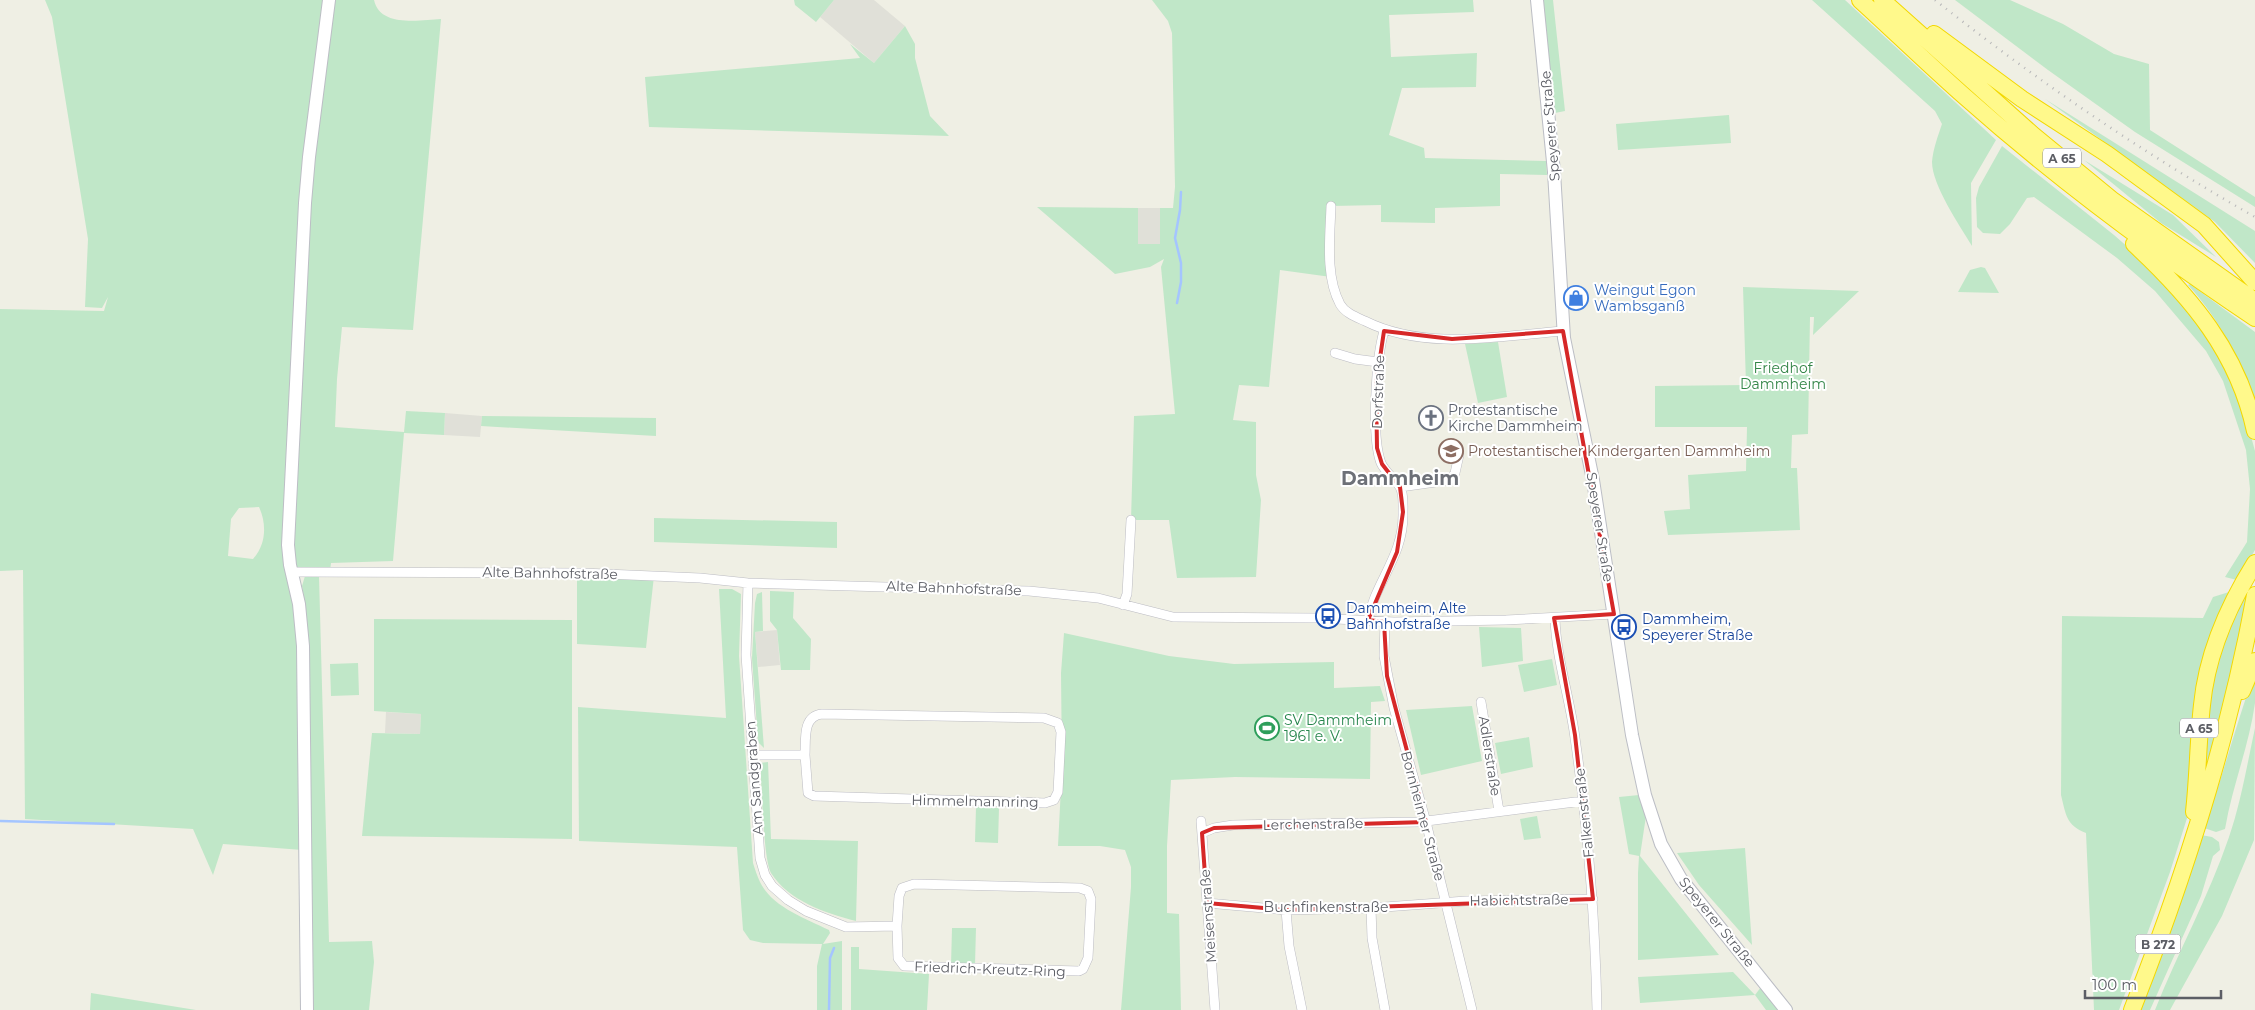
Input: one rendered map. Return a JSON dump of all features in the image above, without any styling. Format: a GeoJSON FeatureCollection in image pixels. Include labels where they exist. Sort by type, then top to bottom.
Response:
{"type":"FeatureCollection","features":[{"type":"Feature","properties":{"kind":"highway","name":"A 65"},"geometry":{"type":"LineString","coordinates":[[1860,0],[1963,95],[2062,178],[2183,270],[2255,318]]}},
{"type":"Feature","properties":{"kind":"highway","name":"A 65"},"geometry":{"type":"LineString","coordinates":[[1882,0],[2020,123],[2111,199],[2255,301]]}},
{"type":"Feature","properties":{"kind":"highway","name":"A 65"},"geometry":{"type":"LineString","coordinates":[[1890,0],[1955,52],[2107,154],[2204,225],[2255,282]]}},
{"type":"Feature","properties":{"kind":"highway","name":"A 65"},"geometry":{"type":"LineString","coordinates":[[2062,178],[2174,282],[2196,308],[2217,337],[2233,367],[2249,408],[2255,431]]}},
{"type":"Feature","properties":{"kind":"highway","name":"A 65"},"geometry":{"type":"LineString","coordinates":[[2188,857],[2196,800],[2199,729],[2205,686],[2213,652],[2232,603],[2255,563]]}},
{"type":"Feature","properties":{"kind":"highway"},"geometry":{"type":"LineString","coordinates":[[2253,615],[2255,595]]}},
{"type":"Feature","properties":{"kind":"highway","name":"B 272"},"geometry":{"type":"LineString","coordinates":[[2132,1010],[2188,857],[2224,732],[2253,615]]}},
{"type":"Feature","properties":{"kind":"highway","name":"A 65"},"geometry":{"type":"LineString","coordinates":[[2224,732],[2255,661]]}},
{"type":"Feature","properties":{"kind":"street"},"geometry":{"type":"LineString","coordinates":[[307,1010],[302,630],[299,604],[288,550],[305,203],[309,157],[330,0]]}},
{"type":"Feature","properties":{"kind":"street","name":"Speyerer Straße"},"geometry":{"type":"LineString","coordinates":[[1537,0],[1554,172],[1563,331],[1593,480],[1632,735],[1649,810],[1664,849],[1691,894],[1786,1010]]}},
{"type":"Feature","properties":{"kind":"street"},"geometry":{"type":"LineString","coordinates":[[1331,206],[1331,270],[1335,293],[1346,311],[1384,331],[1406,336],[1452,339],[1563,331]]}},
{"type":"Feature","properties":{"kind":"street","name":"Dorfstraße"},"geometry":{"type":"LineString","coordinates":[[1384,331],[1378,362],[1376,397],[1377,448],[1382,464],[1400,487]]}},
{"type":"Feature","properties":{"kind":"street"},"geometry":{"type":"LineString","coordinates":[[1335,353],[1355,359],[1378,362]]}},
{"type":"Feature","properties":{"kind":"street"},"geometry":{"type":"LineString","coordinates":[[1368,620],[1370,609],[1393,562],[1401,540],[1403,512],[1400,487],[1450,480],[1455,473],[1459,454]]}},
{"type":"Feature","properties":{"kind":"street"},"geometry":{"type":"LineString","coordinates":[[1123,605],[1128,594],[1131,520]]}},
{"type":"Feature","properties":{"kind":"street","name":"Alte Bahnhofstraße"},"geometry":{"type":"LineString","coordinates":[[292,572],[582,573],[700,578],[748,583],[1029,590],[1083,596],[1173,617],[1368,620],[1384,622],[1555,618],[1614,614]]}},
{"type":"Feature","properties":{"kind":"street","name":"Am Sandgraben"},"geometry":{"type":"LineString","coordinates":[[748,583],[746,655],[760,858],[765,875],[776,890],[796,905],[846,927],[897,926]]}},
{"type":"Feature","properties":{"kind":"street","name":"Falkenstraße"},"geometry":{"type":"LineString","coordinates":[[1555,618],[1575,735],[1583,801],[1593,899],[1597,1010]]}},
{"type":"Feature","properties":{"kind":"street","name":"Bornheimer Straße"},"geometry":{"type":"LineString","coordinates":[[1384,622],[1384,656],[1387,676],[1426,822],[1472,1010]]}},
{"type":"Feature","properties":{"kind":"street","name":"Adlerstraße"},"geometry":{"type":"LineString","coordinates":[[1482,702],[1499,811]]}},
{"type":"Feature","properties":{"kind":"street","name":"Himmelmannring"},"geometry":{"type":"LineString","coordinates":[[822,714],[1044,718],[1058,723],[1061,732],[1058,792],[1054,800],[1045,803],[814,796],[808,793],[806,787],[805,755],[809,720],[813,716],[822,714]]}},
{"type":"Feature","properties":{"kind":"street"},"geometry":{"type":"LineString","coordinates":[[752,755],[805,755]]}},
{"type":"Feature","properties":{"kind":"street","name":"Adlerstraße"},"geometry":{"type":"LineString","coordinates":[[1426,822],[1583,801]]}},
{"type":"Feature","properties":{"kind":"street","name":"Meisenstraße"},"geometry":{"type":"LineString","coordinates":[[1201,821],[1215,1010]]}},
{"type":"Feature","properties":{"kind":"street","name":"Lerchenstraße"},"geometry":{"type":"LineString","coordinates":[[1202,833],[1214,828],[1233,825],[1426,822]]}},
{"type":"Feature","properties":{"kind":"street","name":"Friedrich-Kreutz-Ring"},"geometry":{"type":"LineString","coordinates":[[914,884],[1080,888],[1088,891],[1091,899],[1088,958],[1083,969],[1079,971],[904,966],[898,958],[897,926],[902,888],[914,884]]}},
{"type":"Feature","properties":{"kind":"street","name":"Habichtstraße"},"geometry":{"type":"LineString","coordinates":[[1446,902],[1593,899]]}},
{"type":"Feature","properties":{"kind":"street","name":"Buchfinkenstraße"},"geometry":{"type":"LineString","coordinates":[[1207,903],[1286,910],[1371,908],[1446,902]]}},
{"type":"Feature","properties":{"kind":"street"},"geometry":{"type":"LineString","coordinates":[[1371,908],[1372,938],[1385,1010]]}},
{"type":"Feature","properties":{"kind":"street"},"geometry":{"type":"LineString","coordinates":[[1286,910],[1289,946],[1302,1010]]}},
{"type":"Feature","properties":{"kind":"highlighted area"},"geometry":{"type":"Polygon","coordinates":[[[1384,331],[1452,339],[1563,331],[1614,614],[1554,618],[1575,735],[1593,899],[1286,910],[1207,903],[1202,833],[1214,828],[1426,822],[1387,676],[1384,622],[1368,620],[1397,552],[1403,512],[1400,487],[1382,464],[1377,448],[1376,385],[1384,331]]]}},
{"type":"Feature","properties":{"kind":"shaded area"},"geometry":{"type":"Polygon","coordinates":[[[834,0],[874,0],[905,26],[874,63],[820,17],[834,0]]]}},
{"type":"Feature","properties":{"kind":"shaded area"},"geometry":{"type":"Polygon","coordinates":[[[1138,208],[1160,208],[1160,244],[1138,244],[1138,208]]]}},
{"type":"Feature","properties":{"kind":"shaded area"},"geometry":{"type":"Polygon","coordinates":[[[445,413],[482,416],[480,437],[444,435],[445,413]]]}},
{"type":"Feature","properties":{"kind":"shaded area"},"geometry":{"type":"Polygon","coordinates":[[[777,630],[780,665],[758,667],[755,632],[777,630]]]}},
{"type":"Feature","properties":{"kind":"shaded area"},"geometry":{"type":"Polygon","coordinates":[[[386,712],[421,714],[420,734],[385,733],[386,712]]]}},
{"type":"Feature","properties":{"kind":"green space"},"geometry":{"type":"Polygon","coordinates":[[[45,0],[374,0],[378,9],[384,15],[393,19],[413,21],[441,19],[413,330],[342,327],[335,427],[404,432],[406,411],[445,413],[444,435],[404,433],[393,561],[331,563],[330,571],[292,572],[299,604],[302,850],[223,844],[213,875],[193,829],[25,819],[23,570],[0,571],[0,309],[104,311],[108,297],[102,308],[85,307],[88,239],[52,17],[45,0]],[[259,507],[239,508],[231,519],[228,556],[253,559],[263,541],[264,527],[259,507]]]}},
{"type":"Feature","properties":{"kind":"green space"},"geometry":{"type":"Polygon","coordinates":[[[794,0],[834,0],[816,22],[795,5],[794,0]]]}},
{"type":"Feature","properties":{"kind":"green space"},"geometry":{"type":"Polygon","coordinates":[[[1152,0],[1473,0],[1474,12],[1389,15],[1391,57],[1477,53],[1476,87],[1402,88],[1389,135],[1424,148],[1425,158],[1546,161],[1547,175],[1500,174],[1500,206],[1435,208],[1435,223],[1381,222],[1381,205],[1332,206],[1331,277],[1280,270],[1269,387],[1239,385],[1233,420],[1256,422],[1256,475],[1261,500],[1256,577],[1177,578],[1169,520],[1131,520],[1134,416],[1175,414],[1161,267],[1164,259],[1150,267],[1115,274],[1037,207],[1138,208],[1138,244],[1160,244],[1160,208],[1173,208],[1175,187],[1172,33],[1168,21],[1152,0]]]}},
{"type":"Feature","properties":{"kind":"green space"},"geometry":{"type":"Polygon","coordinates":[[[1542,0],[1553,0],[1565,111],[1555,113],[1542,0]]]}},
{"type":"Feature","properties":{"kind":"green space"},"geometry":{"type":"Polygon","coordinates":[[[1812,0],[1845,0],[1996,140],[1971,183],[1972,246],[1941,193],[1933,171],[1933,152],[1942,124],[1935,111],[1812,0]]]}},
{"type":"Feature","properties":{"kind":"green space"},"geometry":{"type":"Polygon","coordinates":[[[1955,0],[2010,0],[2063,24],[2114,54],[2149,64],[2150,130],[2255,197],[2255,207],[2135,132],[1955,0]]]}},
{"type":"Feature","properties":{"kind":"green space"},"geometry":{"type":"Polygon","coordinates":[[[905,26],[915,44],[915,58],[930,116],[949,136],[649,127],[645,77],[860,58],[850,44],[874,63],[905,26]]]}},
{"type":"Feature","properties":{"kind":"green space"},"geometry":{"type":"Polygon","coordinates":[[[2045,99],[2255,231],[2255,263],[2215,222],[2045,99]]]}},
{"type":"Feature","properties":{"kind":"green space"},"geometry":{"type":"Polygon","coordinates":[[[1729,115],[1731,143],[1618,150],[1616,124],[1729,115]]]}},
{"type":"Feature","properties":{"kind":"green space"},"geometry":{"type":"Polygon","coordinates":[[[2002,146],[2114,235],[2162,277],[2180,296],[2235,379],[2255,451],[2255,550],[2237,580],[2225,577],[2247,542],[2250,489],[2246,450],[2223,381],[2206,351],[2155,291],[2117,258],[2034,197],[2027,198],[2010,224],[2000,234],[1983,233],[1977,227],[1976,198],[1979,187],[2002,146]]]}},
{"type":"Feature","properties":{"kind":"green space"},"geometry":{"type":"Polygon","coordinates":[[[2084,160],[2173,215],[2216,257],[2161,223],[2084,160]]]}},
{"type":"Feature","properties":{"kind":"green space"},"geometry":{"type":"Polygon","coordinates":[[[1981,267],[1985,268],[1999,293],[1958,292],[1970,270],[1981,267]]]}},
{"type":"Feature","properties":{"kind":"green space"},"geometry":{"type":"Polygon","coordinates":[[[2190,284],[2255,332],[2255,402],[2228,340],[2210,312],[2188,285],[2190,284]]]}},
{"type":"Feature","properties":{"kind":"green space","name":"Friedhof Dammheim"},"geometry":{"type":"Polygon","coordinates":[[[1743,287],[1859,291],[1813,335],[1814,317],[1810,317],[1808,434],[1792,435],[1791,468],[1797,468],[1800,530],[1668,535],[1664,511],[1690,509],[1688,475],[1746,471],[1747,427],[1655,427],[1655,386],[1746,385],[1743,287]]]}},
{"type":"Feature","properties":{"kind":"green space"},"geometry":{"type":"Polygon","coordinates":[[[1498,342],[1507,397],[1478,403],[1465,344],[1498,342]]]}},
{"type":"Feature","properties":{"kind":"green space"},"geometry":{"type":"Polygon","coordinates":[[[482,416],[656,418],[656,436],[481,426],[482,416]]]}},
{"type":"Feature","properties":{"kind":"green space"},"geometry":{"type":"Polygon","coordinates":[[[654,518],[837,522],[837,548],[654,542],[654,518]]]}},
{"type":"Feature","properties":{"kind":"green space"},"geometry":{"type":"Polygon","coordinates":[[[577,573],[654,576],[646,648],[577,644],[577,573]]]}},
{"type":"Feature","properties":{"kind":"green space"},"geometry":{"type":"Polygon","coordinates":[[[305,576],[319,576],[329,942],[372,941],[374,962],[369,1010],[311,1010],[306,608],[302,586],[305,576]]]}},
{"type":"Feature","properties":{"kind":"green space"},"geometry":{"type":"Polygon","coordinates":[[[2250,587],[2223,710],[2205,772],[2206,721],[2216,664],[2234,616],[2250,587]]]}},
{"type":"Feature","properties":{"kind":"green space"},"geometry":{"type":"Polygon","coordinates":[[[719,589],[732,589],[741,594],[739,656],[753,863],[760,882],[772,898],[790,911],[829,930],[830,933],[823,944],[842,941],[842,1010],[817,1010],[817,966],[822,944],[763,943],[750,940],[743,930],[737,847],[579,841],[578,707],[726,718],[719,589]]]}},
{"type":"Feature","properties":{"kind":"green space"},"geometry":{"type":"Polygon","coordinates":[[[770,591],[794,592],[793,618],[811,639],[810,670],[781,670],[777,630],[770,621],[770,591]]]}},
{"type":"Feature","properties":{"kind":"green space"},"geometry":{"type":"Polygon","coordinates":[[[762,592],[763,631],[755,632],[764,748],[758,742],[752,658],[755,603],[757,594],[762,592]]]}},
{"type":"Feature","properties":{"kind":"green space"},"geometry":{"type":"Polygon","coordinates":[[[2229,592],[2188,815],[2170,872],[2119,1010],[2094,1010],[2086,833],[2071,823],[2066,814],[2061,795],[2062,616],[2203,618],[2213,597],[2229,592]]]}},
{"type":"Feature","properties":{"kind":"green space"},"geometry":{"type":"Polygon","coordinates":[[[374,619],[572,620],[572,839],[362,836],[372,733],[420,734],[421,714],[374,711],[374,619]]]}},
{"type":"Feature","properties":{"kind":"green space"},"geometry":{"type":"Polygon","coordinates":[[[1479,627],[1521,628],[1523,661],[1482,667],[1479,627]]]}},
{"type":"Feature","properties":{"kind":"green space"},"geometry":{"type":"Polygon","coordinates":[[[1064,633],[1169,656],[1234,664],[1334,662],[1334,688],[1380,686],[1385,701],[1371,702],[1370,779],[1235,777],[1171,780],[1167,846],[1167,913],[1179,914],[1181,1010],[1121,1010],[1131,887],[1131,867],[1125,850],[1100,846],[1058,846],[1062,767],[1061,673],[1064,633]]]}},
{"type":"Feature","properties":{"kind":"green space"},"geometry":{"type":"Polygon","coordinates":[[[1552,659],[1557,685],[1524,692],[1518,665],[1552,659]]]}},
{"type":"Feature","properties":{"kind":"green space"},"geometry":{"type":"Polygon","coordinates":[[[358,663],[359,695],[331,696],[330,664],[358,663]]]}},
{"type":"Feature","properties":{"kind":"green space"},"geometry":{"type":"Polygon","coordinates":[[[2255,672],[2255,703],[2249,735],[2225,829],[2216,832],[2204,828],[2255,672]]]}},
{"type":"Feature","properties":{"kind":"green space"},"geometry":{"type":"Polygon","coordinates":[[[1472,706],[1482,761],[1421,775],[1406,710],[1472,706]]]}},
{"type":"Feature","properties":{"kind":"green space"},"geometry":{"type":"Polygon","coordinates":[[[2255,728],[2254,840],[2222,916],[2170,1010],[2155,1010],[2212,881],[2229,837],[2255,728]]]}},
{"type":"Feature","properties":{"kind":"green space"},"geometry":{"type":"Polygon","coordinates":[[[1529,737],[1533,767],[1501,774],[1495,743],[1529,737]]]}},
{"type":"Feature","properties":{"kind":"green space"},"geometry":{"type":"Polygon","coordinates":[[[768,762],[771,839],[858,841],[856,921],[820,910],[798,898],[779,883],[771,873],[766,852],[760,763],[768,762]]]}},
{"type":"Feature","properties":{"kind":"green space"},"geometry":{"type":"Polygon","coordinates":[[[1639,795],[1646,816],[1640,856],[1719,955],[1638,960],[1639,856],[1629,854],[1619,797],[1639,795]]]}},
{"type":"Feature","properties":{"kind":"green space"},"geometry":{"type":"Polygon","coordinates":[[[976,807],[999,808],[998,843],[975,842],[976,807]]]}},
{"type":"Feature","properties":{"kind":"green space"},"geometry":{"type":"Polygon","coordinates":[[[1537,816],[1541,838],[1524,840],[1520,819],[1537,816]]]}},
{"type":"Feature","properties":{"kind":"green space"},"geometry":{"type":"Polygon","coordinates":[[[2201,835],[2212,837],[2219,842],[2220,850],[2213,856],[2201,896],[2150,1010],[2138,1010],[2201,835]]]}},
{"type":"Feature","properties":{"kind":"green space"},"geometry":{"type":"Polygon","coordinates":[[[1745,848],[1752,945],[1699,885],[1677,853],[1745,848]]]}},
{"type":"Feature","properties":{"kind":"green space"},"geometry":{"type":"Polygon","coordinates":[[[952,928],[976,928],[975,965],[951,965],[952,928]]]}},
{"type":"Feature","properties":{"kind":"green space"},"geometry":{"type":"Polygon","coordinates":[[[851,947],[859,947],[859,969],[929,974],[927,1010],[851,1010],[851,947]]]}},
{"type":"Feature","properties":{"kind":"green space"},"geometry":{"type":"Polygon","coordinates":[[[1733,972],[1755,995],[1640,1003],[1638,977],[1733,972]]]}},
{"type":"Feature","properties":{"kind":"green space"},"geometry":{"type":"Polygon","coordinates":[[[1761,987],[1780,1010],[1766,1010],[1755,995],[1761,987]]]}},
{"type":"Feature","properties":{"kind":"green space"},"geometry":{"type":"Polygon","coordinates":[[[91,993],[196,1010],[90,1010],[91,993]]]}},
{"type":"Feature","properties":{"kind":"waterway"},"geometry":{"type":"LineString","coordinates":[[1177,303],[1181,282],[1181,263],[1175,238],[1181,192]]}},
{"type":"Feature","properties":{"kind":"waterway"},"geometry":{"type":"LineString","coordinates":[[0,821],[114,824]]}},
{"type":"Feature","properties":{"kind":"waterway"},"geometry":{"type":"LineString","coordinates":[[829,1010],[830,958],[834,948]]}},
{"type":"Feature","properties":{"kind":"railway"},"geometry":{"type":"LineString","coordinates":[[1935,0],[2012,59],[2091,115],[2213,193],[2255,217]]}},
{"type":"Feature","properties":{"kind":"place","name":"Weingut Egon Wambsganß"},"geometry":{"type":"Point","coordinates":[1576,298]}},
{"type":"Feature","properties":{"kind":"place","name":"Protestantische Kirche Dammheim"},"geometry":{"type":"Point","coordinates":[1431,418]}},
{"type":"Feature","properties":{"kind":"place","name":"Protestantischer Kindergarten Dammheim"},"geometry":{"type":"Point","coordinates":[1451,451]}},
{"type":"Feature","properties":{"kind":"place","name":"Dammheim, Alte Bahnhofstraße"},"geometry":{"type":"Point","coordinates":[1328,616]}},
{"type":"Feature","properties":{"kind":"place","name":"Dammheim, Speyerer Straße"},"geometry":{"type":"Point","coordinates":[1624,627]}},
{"type":"Feature","properties":{"kind":"place","name":"SV Dammheim 1961 e. V."},"geometry":{"type":"Point","coordinates":[1267,728]}},
{"type":"Feature","properties":{"kind":"district","name":"Dammheim"},"geometry":{"type":"Point","coordinates":[1400,478]}}]}
